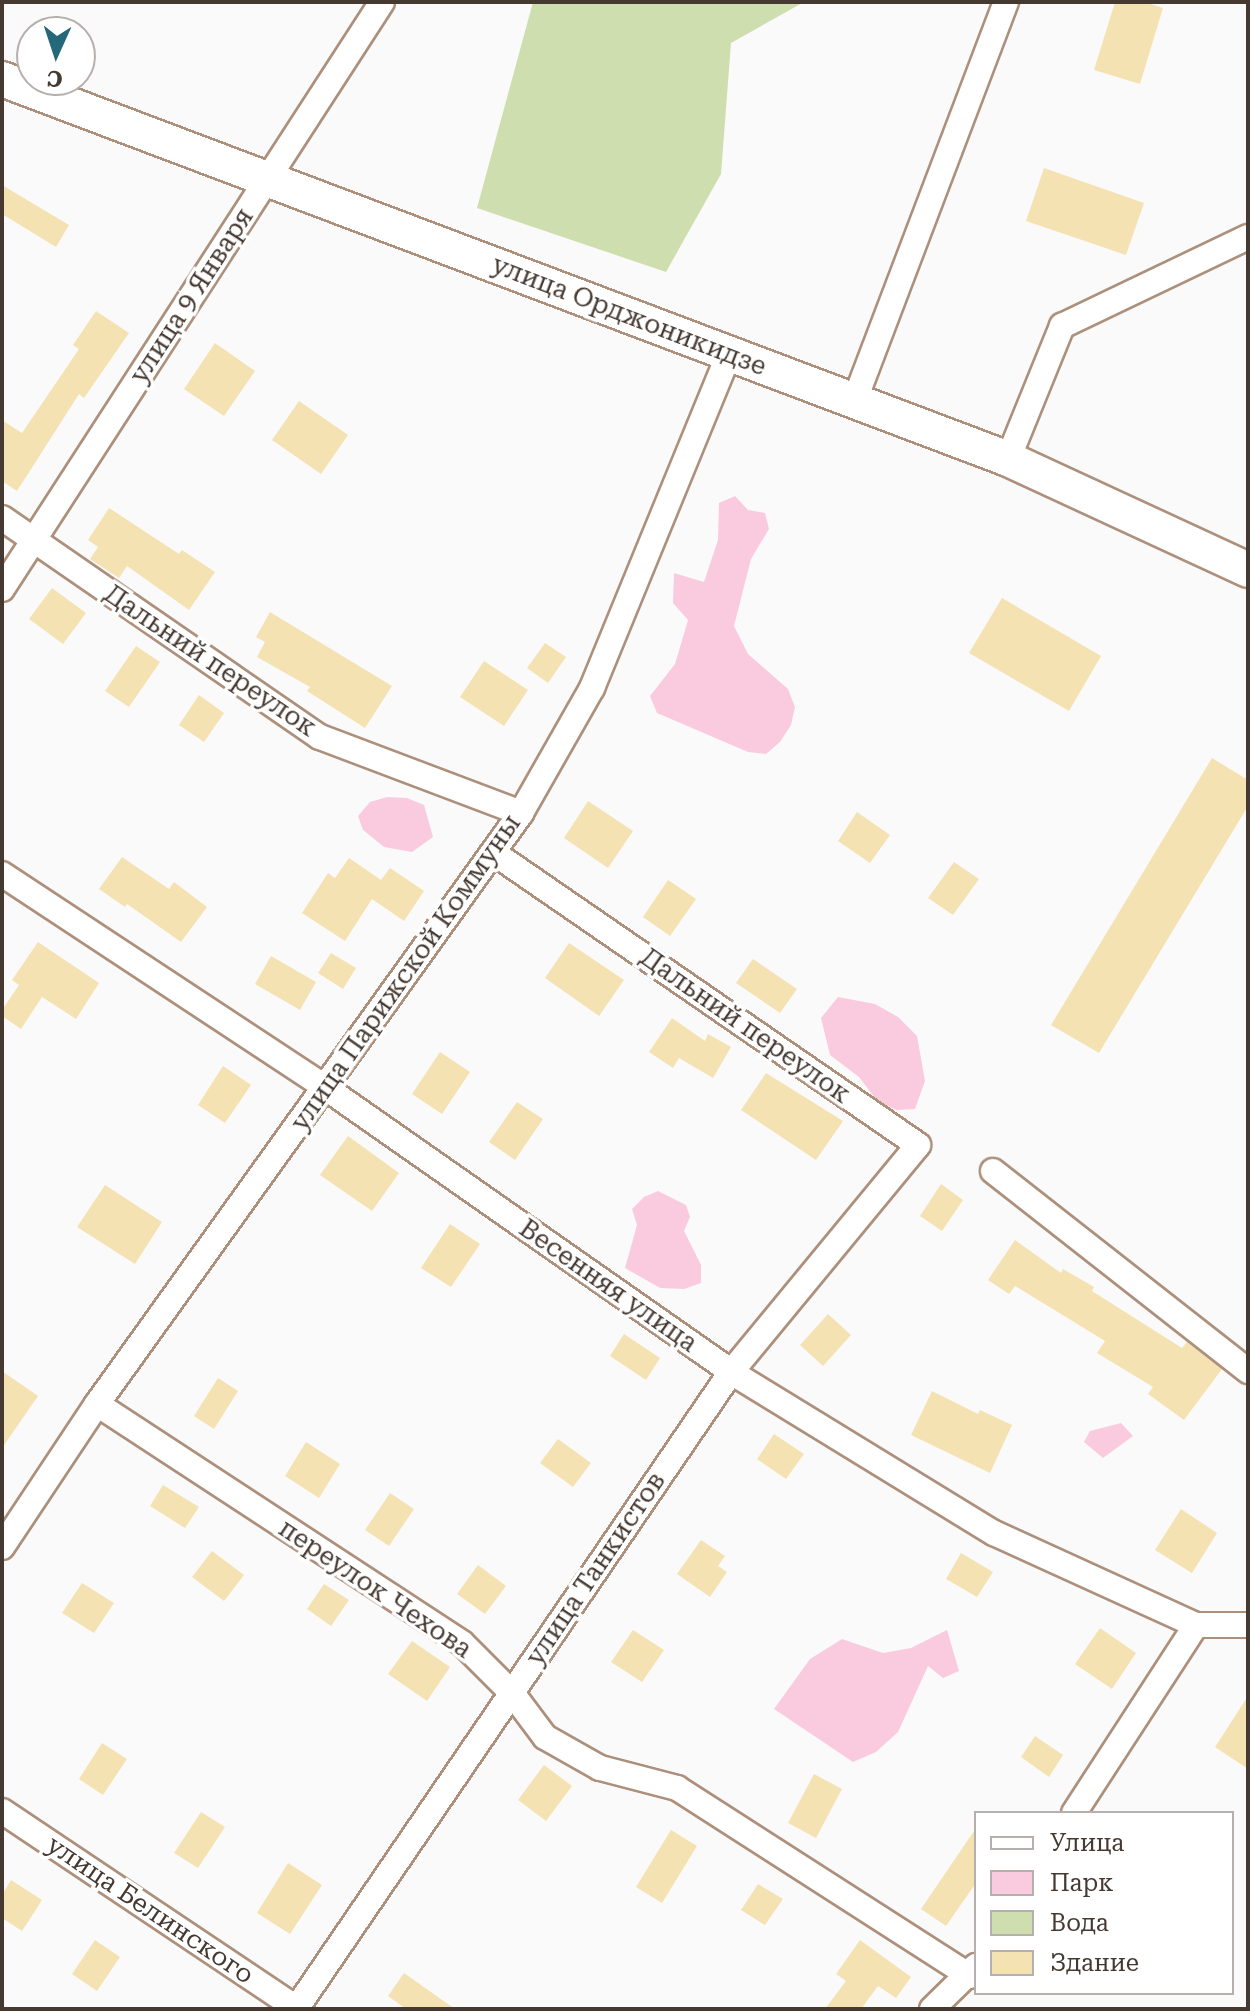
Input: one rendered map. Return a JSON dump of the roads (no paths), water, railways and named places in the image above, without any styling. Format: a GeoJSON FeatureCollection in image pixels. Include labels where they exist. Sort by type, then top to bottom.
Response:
{"type":"FeatureCollection","features":[{"type":"Feature","properties":{"kind":"main road","name":"улица Орджоникидзе"},"geometry":{"type":"LineString","coordinates":[[2,79],[1008,459],[1248,570]]}},
{"type":"Feature","properties":{"kind":"street","name":"улица 9 Января"},"geometry":{"type":"LineString","coordinates":[[2,589],[382,2]]}},
{"type":"Feature","properties":{"kind":"street"},"geometry":{"type":"LineString","coordinates":[[854,402],[1006,2]]}},
{"type":"Feature","properties":{"kind":"street"},"geometry":{"type":"LineString","coordinates":[[1008,459],[1062,326],[1248,237]]}},
{"type":"Feature","properties":{"kind":"street","name":"улица Парижской Коммуны"},"geometry":{"type":"LineString","coordinates":[[2,1547],[97,1404],[521,813],[592,688],[729,354]]}},
{"type":"Feature","properties":{"kind":"street","name":"Дальний переулок"},"geometry":{"type":"LineString","coordinates":[[2,518],[320,737],[521,813]]}},
{"type":"Feature","properties":{"kind":"street","name":"Дальний переулок"},"geometry":{"type":"LineString","coordinates":[[494,853],[918,1145]]}},
{"type":"Feature","properties":{"kind":"street","name":"Весенняя улица"},"geometry":{"type":"LineString","coordinates":[[2,874],[326,1088],[731,1372],[994,1533],[1196,1625],[1248,1625]]}},
{"type":"Feature","properties":{"kind":"street","name":"улица Танкистов"},"geometry":{"type":"LineString","coordinates":[[297,2009],[731,1372],[918,1145]]}},
{"type":"Feature","properties":{"kind":"street"},"geometry":{"type":"LineString","coordinates":[[993,1171],[1248,1371]]}},
{"type":"Feature","properties":{"kind":"street","name":"переулок Чехова"},"geometry":{"type":"LineString","coordinates":[[97,1404],[462,1643],[512,1693],[545,1737],[600,1768],[677,1788],[973,1971]]}},
{"type":"Feature","properties":{"kind":"street"},"geometry":{"type":"LineString","coordinates":[[1075,1811],[1196,1625]]}},
{"type":"Feature","properties":{"kind":"street","name":"улица Белинского"},"geometry":{"type":"LineString","coordinates":[[2,1811],[297,2009]]}},
{"type":"Feature","properties":{"kind":"street"},"geometry":{"type":"LineString","coordinates":[[932,2009],[973,1971]]}},
{"type":"Feature","properties":{"kind":"water"},"geometry":{"type":"Polygon","coordinates":[[[533,2],[804,2],[731,43],[721,174],[666,272],[477,208],[533,2]]]}}]}
